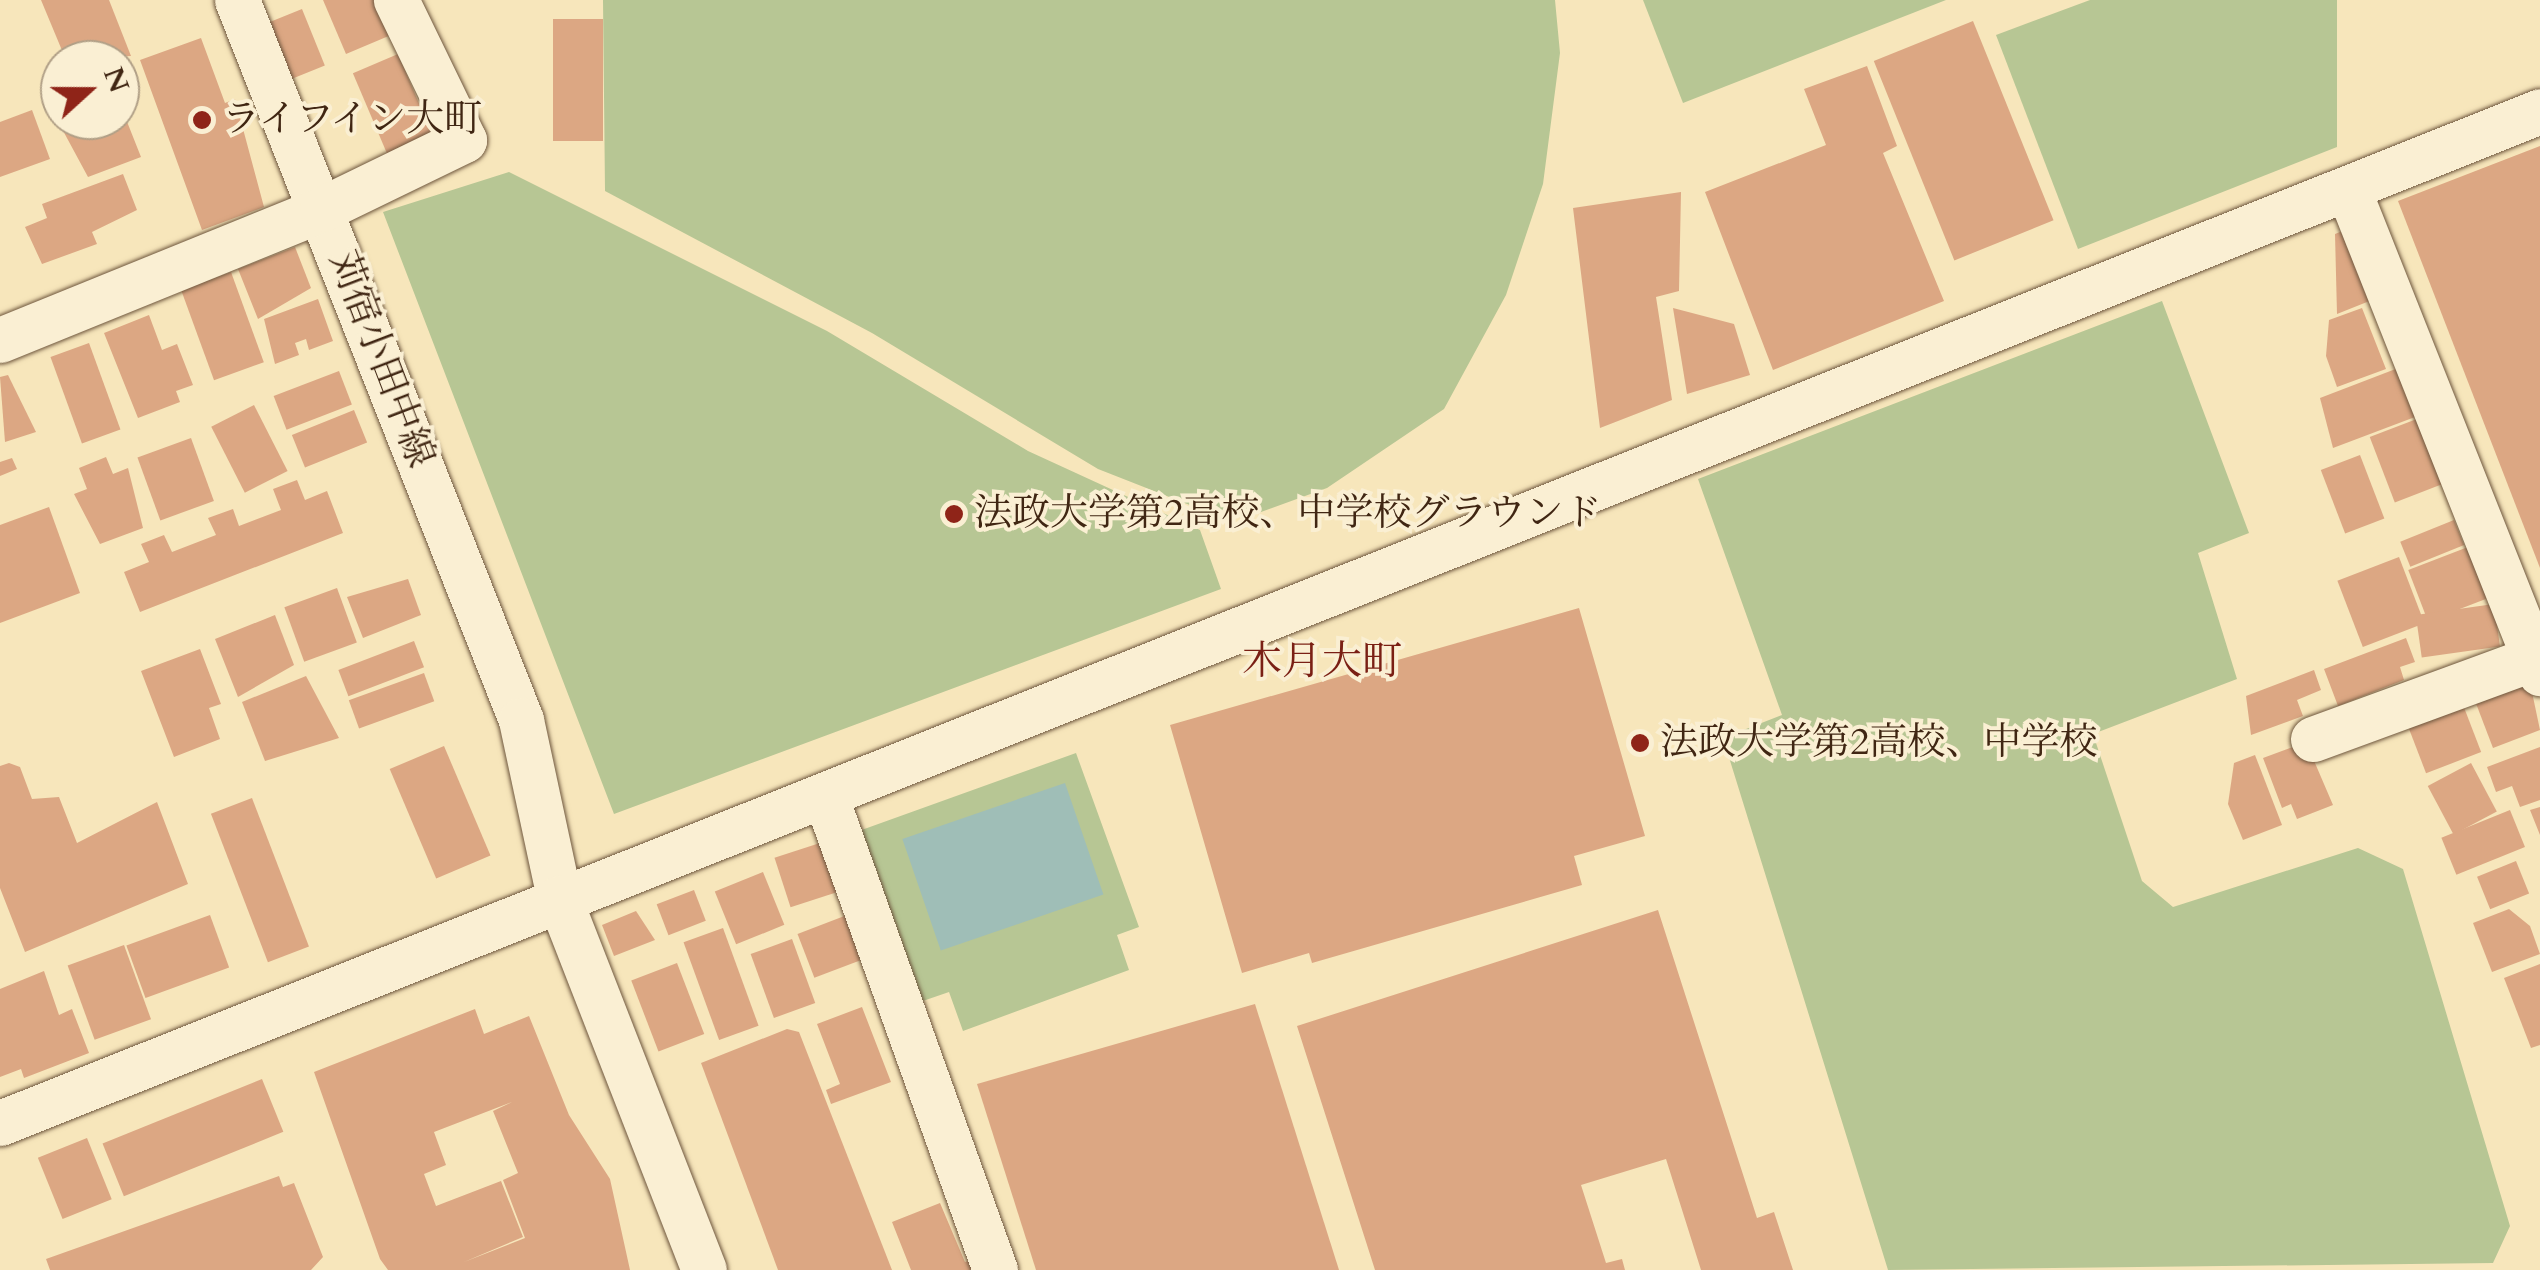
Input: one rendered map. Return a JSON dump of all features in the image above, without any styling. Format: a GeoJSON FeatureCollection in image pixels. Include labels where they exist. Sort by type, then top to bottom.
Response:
{"type":"FeatureCollection","features":[{"type":"Feature","properties":{"kind":"street","name":"苅宿小田中線"},"geometry":{"type":"LineString","coordinates":[[237,0],[522,720],[560,898],[704,1270]]}},
{"type":"Feature","properties":{"kind":"street"},"geometry":{"type":"LineString","coordinates":[[0,340],[322,209],[464,140],[396,0]]}},
{"type":"Feature","properties":{"kind":"street"},"geometry":{"type":"LineString","coordinates":[[0,1123],[2540,111]]}},
{"type":"Feature","properties":{"kind":"street"},"geometry":{"type":"LineString","coordinates":[[2313,739],[2537,666],[2348,189]]}},
{"type":"Feature","properties":{"kind":"street"},"geometry":{"type":"LineString","coordinates":[[824,795],[994,1270]]}},
{"type":"Feature","properties":{"kind":"green space"},"geometry":{"type":"Polygon","coordinates":[[[603,0],[1555,0],[1560,53],[1543,184],[1506,295],[1444,409],[1327,488],[1250,516],[1205,511],[1098,469],[872,333],[605,191],[603,0]]]}},
{"type":"Feature","properties":{"kind":"green space"},"geometry":{"type":"Polygon","coordinates":[[[1643,0],[1946,0],[1683,103],[1643,0]]]}},
{"type":"Feature","properties":{"kind":"green space"},"geometry":{"type":"Polygon","coordinates":[[[2090,0],[2337,0],[2337,147],[2078,249],[1996,35],[2090,0]]]}},
{"type":"Feature","properties":{"kind":"green space"},"geometry":{"type":"Polygon","coordinates":[[[509,172],[827,331],[1028,451],[1200,530],[1221,589],[614,814],[383,212],[509,172]]]}},
{"type":"Feature","properties":{"kind":"green space"},"geometry":{"type":"Polygon","coordinates":[[[2162,301],[2249,533],[2198,553],[2237,679],[2093,734],[2142,881],[2173,907],[2358,848],[2403,869],[2510,1226],[2493,1263],[1888,1270],[1723,738],[1782,715],[1698,479],[2162,301]]]}},
{"type":"Feature","properties":{"kind":"green space"},"geometry":{"type":"Polygon","coordinates":[[[1076,753],[1139,927],[1117,935],[1129,970],[963,1031],[949,992],[917,1003],[856,832],[1076,753]]]}},
{"type":"Feature","properties":{"kind":"water"},"geometry":{"type":"Polygon","coordinates":[[[1065,783],[1103,895],[941,951],[902,839],[1065,783]]]}},
{"type":"Feature","properties":{"kind":"building"},"geometry":{"type":"Polygon","coordinates":[[[41,0],[109,0],[125,40],[58,40],[41,0]]]}},
{"type":"Feature","properties":{"kind":"building"},"geometry":{"type":"Polygon","coordinates":[[[323,0],[376,0],[391,35],[346,54],[323,0]]]}},
{"type":"Feature","properties":{"kind":"building"},"geometry":{"type":"Polygon","coordinates":[[[302,9],[325,66],[290,80],[267,23],[302,9]]]}},
{"type":"Feature","properties":{"kind":"building"},"geometry":{"type":"Polygon","coordinates":[[[553,19],[603,19],[603,141],[553,141],[553,19]]]}},
{"type":"Feature","properties":{"kind":"building"},"geometry":{"type":"Polygon","coordinates":[[[1973,21],[2054,220],[1954,260],[1874,61],[1973,21]]]}},
{"type":"Feature","properties":{"kind":"building","name":"ライフイン大町"},"geometry":{"type":"Polygon","coordinates":[[[201,38],[225,103],[235,99],[264,207],[202,230],[140,60],[201,38]]]}},
{"type":"Feature","properties":{"kind":"building"},"geometry":{"type":"Polygon","coordinates":[[[398,54],[432,134],[387,153],[353,73],[398,54]]]}},
{"type":"Feature","properties":{"kind":"building"},"geometry":{"type":"Polygon","coordinates":[[[1867,66],[1897,146],[1883,153],[1944,301],[1773,370],[1705,192],[1826,145],[1804,89],[1867,66]]]}},
{"type":"Feature","properties":{"kind":"building"},"geometry":{"type":"Polygon","coordinates":[[[32,110],[50,159],[0,177],[0,122],[32,110]]]}},
{"type":"Feature","properties":{"kind":"building"},"geometry":{"type":"Polygon","coordinates":[[[68,140],[134,140],[141,157],[88,177],[68,140]]]}},
{"type":"Feature","properties":{"kind":"building"},"geometry":{"type":"Polygon","coordinates":[[[2540,146],[2540,568],[2398,201],[2540,146]]]}},
{"type":"Feature","properties":{"kind":"building"},"geometry":{"type":"Polygon","coordinates":[[[123,174],[137,210],[92,232],[97,244],[42,264],[25,227],[47,218],[42,204],[123,174]]]}},
{"type":"Feature","properties":{"kind":"building"},"geometry":{"type":"Polygon","coordinates":[[[1681,192],[1679,291],[1656,297],[1672,400],[1600,428],[1573,208],[1681,192]]]}},
{"type":"Feature","properties":{"kind":"building"},"geometry":{"type":"Polygon","coordinates":[[[2355,226],[2382,296],[2337,314],[2335,234],[2355,226]]]}},
{"type":"Feature","properties":{"kind":"building"},"geometry":{"type":"Polygon","coordinates":[[[295,247],[311,288],[258,319],[238,269],[295,247]]]}},
{"type":"Feature","properties":{"kind":"building"},"geometry":{"type":"Polygon","coordinates":[[[231,272],[264,362],[214,380],[181,290],[231,272]]]}},
{"type":"Feature","properties":{"kind":"building"},"geometry":{"type":"Polygon","coordinates":[[[318,299],[333,341],[309,350],[306,339],[295,343],[299,355],[275,364],[264,319],[318,299]]]}},
{"type":"Feature","properties":{"kind":"building"},"geometry":{"type":"Polygon","coordinates":[[[1673,308],[1734,324],[1750,375],[1687,394],[1673,308]]]}},
{"type":"Feature","properties":{"kind":"building"},"geometry":{"type":"Polygon","coordinates":[[[2362,308],[2386,369],[2337,387],[2326,356],[2329,320],[2362,308]]]}},
{"type":"Feature","properties":{"kind":"building"},"geometry":{"type":"Polygon","coordinates":[[[149,315],[162,350],[177,344],[193,385],[176,391],[180,402],[138,418],[104,333],[149,315]]]}},
{"type":"Feature","properties":{"kind":"building"},"geometry":{"type":"Polygon","coordinates":[[[89,343],[120,429],[82,443],[50,357],[89,343]]]}},
{"type":"Feature","properties":{"kind":"building"},"geometry":{"type":"Polygon","coordinates":[[[2406,365],[2415,417],[2333,448],[2320,398],[2406,365]]]}},
{"type":"Feature","properties":{"kind":"building"},"geometry":{"type":"Polygon","coordinates":[[[339,371],[352,405],[287,430],[274,396],[339,371]]]}},
{"type":"Feature","properties":{"kind":"building"},"geometry":{"type":"Polygon","coordinates":[[[8,375],[36,432],[5,442],[0,377],[8,375]]]}},
{"type":"Feature","properties":{"kind":"building"},"geometry":{"type":"Polygon","coordinates":[[[254,405],[288,471],[245,493],[211,427],[254,405]]]}},
{"type":"Feature","properties":{"kind":"building"},"geometry":{"type":"Polygon","coordinates":[[[354,410],[367,442],[305,468],[292,435],[354,410]]]}},
{"type":"Feature","properties":{"kind":"building"},"geometry":{"type":"Polygon","coordinates":[[[2422,417],[2447,482],[2395,502],[2370,437],[2422,417]]]}},
{"type":"Feature","properties":{"kind":"building"},"geometry":{"type":"Polygon","coordinates":[[[191,438],[214,501],[160,520],[137,457],[191,438]]]}},
{"type":"Feature","properties":{"kind":"building"},"geometry":{"type":"Polygon","coordinates":[[[2360,455],[2384,518],[2345,534],[2321,470],[2360,455]]]}},
{"type":"Feature","properties":{"kind":"building"},"geometry":{"type":"Polygon","coordinates":[[[106,457],[113,474],[128,468],[143,528],[100,544],[74,494],[87,489],[79,468],[106,457]]]}},
{"type":"Feature","properties":{"kind":"building"},"geometry":{"type":"Polygon","coordinates":[[[12,458],[17,469],[0,476],[0,462],[12,458]]]}},
{"type":"Feature","properties":{"kind":"building"},"geometry":{"type":"Polygon","coordinates":[[[297,480],[305,500],[327,491],[343,533],[140,612],[124,572],[149,562],[141,544],[164,535],[172,552],[216,535],[208,518],[233,509],[239,526],[281,510],[273,489],[297,480]]]}},
{"type":"Feature","properties":{"kind":"building"},"geometry":{"type":"Polygon","coordinates":[[[49,507],[80,593],[0,623],[0,525],[49,507]]]}},
{"type":"Feature","properties":{"kind":"building"},"geometry":{"type":"Polygon","coordinates":[[[2454,520],[2464,545],[2410,567],[2400,542],[2454,520]]]}},
{"type":"Feature","properties":{"kind":"building"},"geometry":{"type":"Polygon","coordinates":[[[2468,547],[2488,598],[2428,621],[2408,570],[2468,547]]]}},
{"type":"Feature","properties":{"kind":"building"},"geometry":{"type":"Polygon","coordinates":[[[2399,557],[2424,623],[2363,647],[2337,581],[2399,557]]]}},
{"type":"Feature","properties":{"kind":"building"},"geometry":{"type":"Polygon","coordinates":[[[408,579],[421,615],[363,638],[347,597],[408,579]]]}},
{"type":"Feature","properties":{"kind":"building"},"geometry":{"type":"Polygon","coordinates":[[[337,588],[357,643],[304,662],[284,607],[337,588]]]}},
{"type":"Feature","properties":{"kind":"building"},"geometry":{"type":"Polygon","coordinates":[[[2494,604],[2500,647],[2422,658],[2416,615],[2494,604]]]}},
{"type":"Feature","properties":{"kind":"building"},"geometry":{"type":"Polygon","coordinates":[[[1579,608],[1645,836],[1574,856],[1582,885],[1312,963],[1309,953],[1242,973],[1170,725],[1579,608]]]}},
{"type":"Feature","properties":{"kind":"building"},"geometry":{"type":"Polygon","coordinates":[[[275,615],[294,665],[238,697],[215,639],[275,615]]]}},
{"type":"Feature","properties":{"kind":"building"},"geometry":{"type":"Polygon","coordinates":[[[2406,638],[2415,662],[2400,667],[2404,680],[2338,706],[2324,669],[2406,638]]]}},
{"type":"Feature","properties":{"kind":"building"},"geometry":{"type":"Polygon","coordinates":[[[414,641],[424,667],[348,696],[338,670],[414,641]]]}},
{"type":"Feature","properties":{"kind":"building"},"geometry":{"type":"Polygon","coordinates":[[[200,649],[221,704],[209,708],[220,739],[174,757],[141,671],[200,649]]]}},
{"type":"Feature","properties":{"kind":"building"},"geometry":{"type":"Polygon","coordinates":[[[2314,670],[2321,690],[2297,700],[2303,716],[2251,735],[2246,696],[2314,670]]]}},
{"type":"Feature","properties":{"kind":"building"},"geometry":{"type":"Polygon","coordinates":[[[424,673],[434,701],[359,729],[349,700],[424,673]]]}},
{"type":"Feature","properties":{"kind":"building"},"geometry":{"type":"Polygon","coordinates":[[[306,676],[339,738],[265,761],[242,702],[306,676]]]}},
{"type":"Feature","properties":{"kind":"building"},"geometry":{"type":"Polygon","coordinates":[[[2529,678],[2540,730],[2493,748],[2472,693],[2529,678]]]}},
{"type":"Feature","properties":{"kind":"building"},"geometry":{"type":"Polygon","coordinates":[[[2460,697],[2481,752],[2426,773],[2405,718],[2460,697]]]}},
{"type":"Feature","properties":{"kind":"building"},"geometry":{"type":"Polygon","coordinates":[[[2306,742],[2333,805],[2297,819],[2291,804],[2282,808],[2263,758],[2306,742]]]}},
{"type":"Feature","properties":{"kind":"building"},"geometry":{"type":"Polygon","coordinates":[[[444,746],[490,856],[436,879],[390,769],[444,746]]]}},
{"type":"Feature","properties":{"kind":"building"},"geometry":{"type":"Polygon","coordinates":[[[2540,747],[2540,800],[2520,807],[2512,786],[2496,792],[2487,767],[2540,747]]]}},
{"type":"Feature","properties":{"kind":"building"},"geometry":{"type":"Polygon","coordinates":[[[2255,755],[2282,825],[2243,840],[2228,804],[2234,763],[2255,755]]]}},
{"type":"Feature","properties":{"kind":"building"},"geometry":{"type":"Polygon","coordinates":[[[9,763],[20,767],[32,799],[59,797],[77,843],[157,802],[188,884],[25,952],[0,888],[0,766],[9,763]]]}},
{"type":"Feature","properties":{"kind":"building"},"geometry":{"type":"Polygon","coordinates":[[[2471,763],[2497,812],[2454,835],[2428,786],[2471,763]]]}},
{"type":"Feature","properties":{"kind":"building"},"geometry":{"type":"Polygon","coordinates":[[[252,798],[309,946],[268,962],[211,814],[252,798]]]}},
{"type":"Feature","properties":{"kind":"building"},"geometry":{"type":"Polygon","coordinates":[[[2540,807],[2540,835],[2530,810],[2540,807]]]}},
{"type":"Feature","properties":{"kind":"building"},"geometry":{"type":"Polygon","coordinates":[[[2510,810],[2525,847],[2456,875],[2441,838],[2510,810]]]}},
{"type":"Feature","properties":{"kind":"building"},"geometry":{"type":"Polygon","coordinates":[[[823,842],[839,891],[791,907],[774,858],[823,842]]]}},
{"type":"Feature","properties":{"kind":"building"},"geometry":{"type":"Polygon","coordinates":[[[2516,861],[2529,893],[2490,909],[2477,877],[2516,861]]]}},
{"type":"Feature","properties":{"kind":"building"},"geometry":{"type":"Polygon","coordinates":[[[763,872],[784,925],[736,944],[715,891],[763,872]]]}},
{"type":"Feature","properties":{"kind":"building"},"geometry":{"type":"Polygon","coordinates":[[[694,890],[706,921],[668,935],[657,904],[694,890]]]}},
{"type":"Feature","properties":{"kind":"building"},"geometry":{"type":"Polygon","coordinates":[[[2509,909],[2530,926],[2540,954],[2492,972],[2473,923],[2509,909]]]}},
{"type":"Feature","properties":{"kind":"building"},"geometry":{"type":"Polygon","coordinates":[[[1658,910],[1757,1218],[1774,1212],[1793,1270],[1701,1270],[1666,1159],[1581,1185],[1606,1263],[1622,1259],[1625,1270],[1375,1270],[1297,1026],[1658,910]]]}},
{"type":"Feature","properties":{"kind":"building"},"geometry":{"type":"Polygon","coordinates":[[[636,911],[655,940],[614,956],[602,925],[636,911]]]}},
{"type":"Feature","properties":{"kind":"building"},"geometry":{"type":"Polygon","coordinates":[[[210,915],[229,968],[146,998],[126,945],[210,915]]]}},
{"type":"Feature","properties":{"kind":"building"},"geometry":{"type":"Polygon","coordinates":[[[847,915],[864,959],[814,978],[798,934],[847,915]]]}},
{"type":"Feature","properties":{"kind":"building"},"geometry":{"type":"Polygon","coordinates":[[[723,928],[759,1026],[719,1040],[684,942],[723,928]]]}},
{"type":"Feature","properties":{"kind":"building"},"geometry":{"type":"Polygon","coordinates":[[[792,939],[815,1003],[774,1018],[751,954],[792,939]]]}},
{"type":"Feature","properties":{"kind":"building"},"geometry":{"type":"Polygon","coordinates":[[[124,945],[151,1019],[95,1040],[68,966],[124,945]]]}},
{"type":"Feature","properties":{"kind":"building"},"geometry":{"type":"Polygon","coordinates":[[[677,963],[704,1034],[658,1052],[631,981],[677,963]]]}},
{"type":"Feature","properties":{"kind":"building"},"geometry":{"type":"Polygon","coordinates":[[[2540,964],[2540,1045],[2531,1048],[2504,978],[2540,964]]]}},
{"type":"Feature","properties":{"kind":"building"},"geometry":{"type":"Polygon","coordinates":[[[44,971],[59,1015],[72,1009],[89,1053],[24,1078],[21,1069],[0,1077],[0,989],[44,971]]]}},
{"type":"Feature","properties":{"kind":"building"},"geometry":{"type":"Polygon","coordinates":[[[1255,1004],[1339,1270],[1036,1270],[977,1084],[1255,1004]]]}},
{"type":"Feature","properties":{"kind":"building"},"geometry":{"type":"Polygon","coordinates":[[[862,1007],[891,1082],[831,1104],[826,1090],[840,1084],[817,1024],[862,1007]]]}},
{"type":"Feature","properties":{"kind":"building"},"geometry":{"type":"Polygon","coordinates":[[[475,1009],[484,1034],[529,1016],[569,1115],[610,1179],[630,1270],[388,1270],[380,1259],[314,1072],[475,1009]],[[512,1102],[434,1132],[446,1165],[424,1174],[436,1206],[501,1181],[523,1237],[464,1262],[525,1238],[503,1180],[518,1173],[493,1111],[512,1102]]]}},
{"type":"Feature","properties":{"kind":"building"},"geometry":{"type":"Polygon","coordinates":[[[787,1029],[799,1032],[892,1270],[778,1270],[701,1063],[787,1029]]]}},
{"type":"Feature","properties":{"kind":"building"},"geometry":{"type":"Polygon","coordinates":[[[262,1079],[283,1132],[124,1196],[103,1143],[262,1079]]]}},
{"type":"Feature","properties":{"kind":"building"},"geometry":{"type":"Polygon","coordinates":[[[87,1138],[112,1199],[63,1219],[38,1158],[87,1138]]]}},
{"type":"Feature","properties":{"kind":"building"},"geometry":{"type":"Polygon","coordinates":[[[279,1176],[283,1187],[294,1183],[323,1257],[311,1270],[50,1270],[46,1259],[279,1176]]]}},
{"type":"Feature","properties":{"kind":"building"},"geometry":{"type":"Polygon","coordinates":[[[940,1203],[965,1262],[973,1259],[977,1270],[911,1270],[892,1222],[940,1203]]]}},
{"type":"Feature","properties":{"kind":"place","name":"ライフイン大町"},"geometry":{"type":"Point","coordinates":[202,120]}},
{"type":"Feature","properties":{"kind":"place","name":"法政大学第2高校、中学校グラウンド"},"geometry":{"type":"Point","coordinates":[954,514]}},
{"type":"Feature","properties":{"kind":"place","name":"法政大学第2高校、中学校"},"geometry":{"type":"Point","coordinates":[1640,743]}},
{"type":"Feature","properties":{"kind":"district","name":"木月大町"},"geometry":{"type":"Point","coordinates":[1322,662]}}]}
